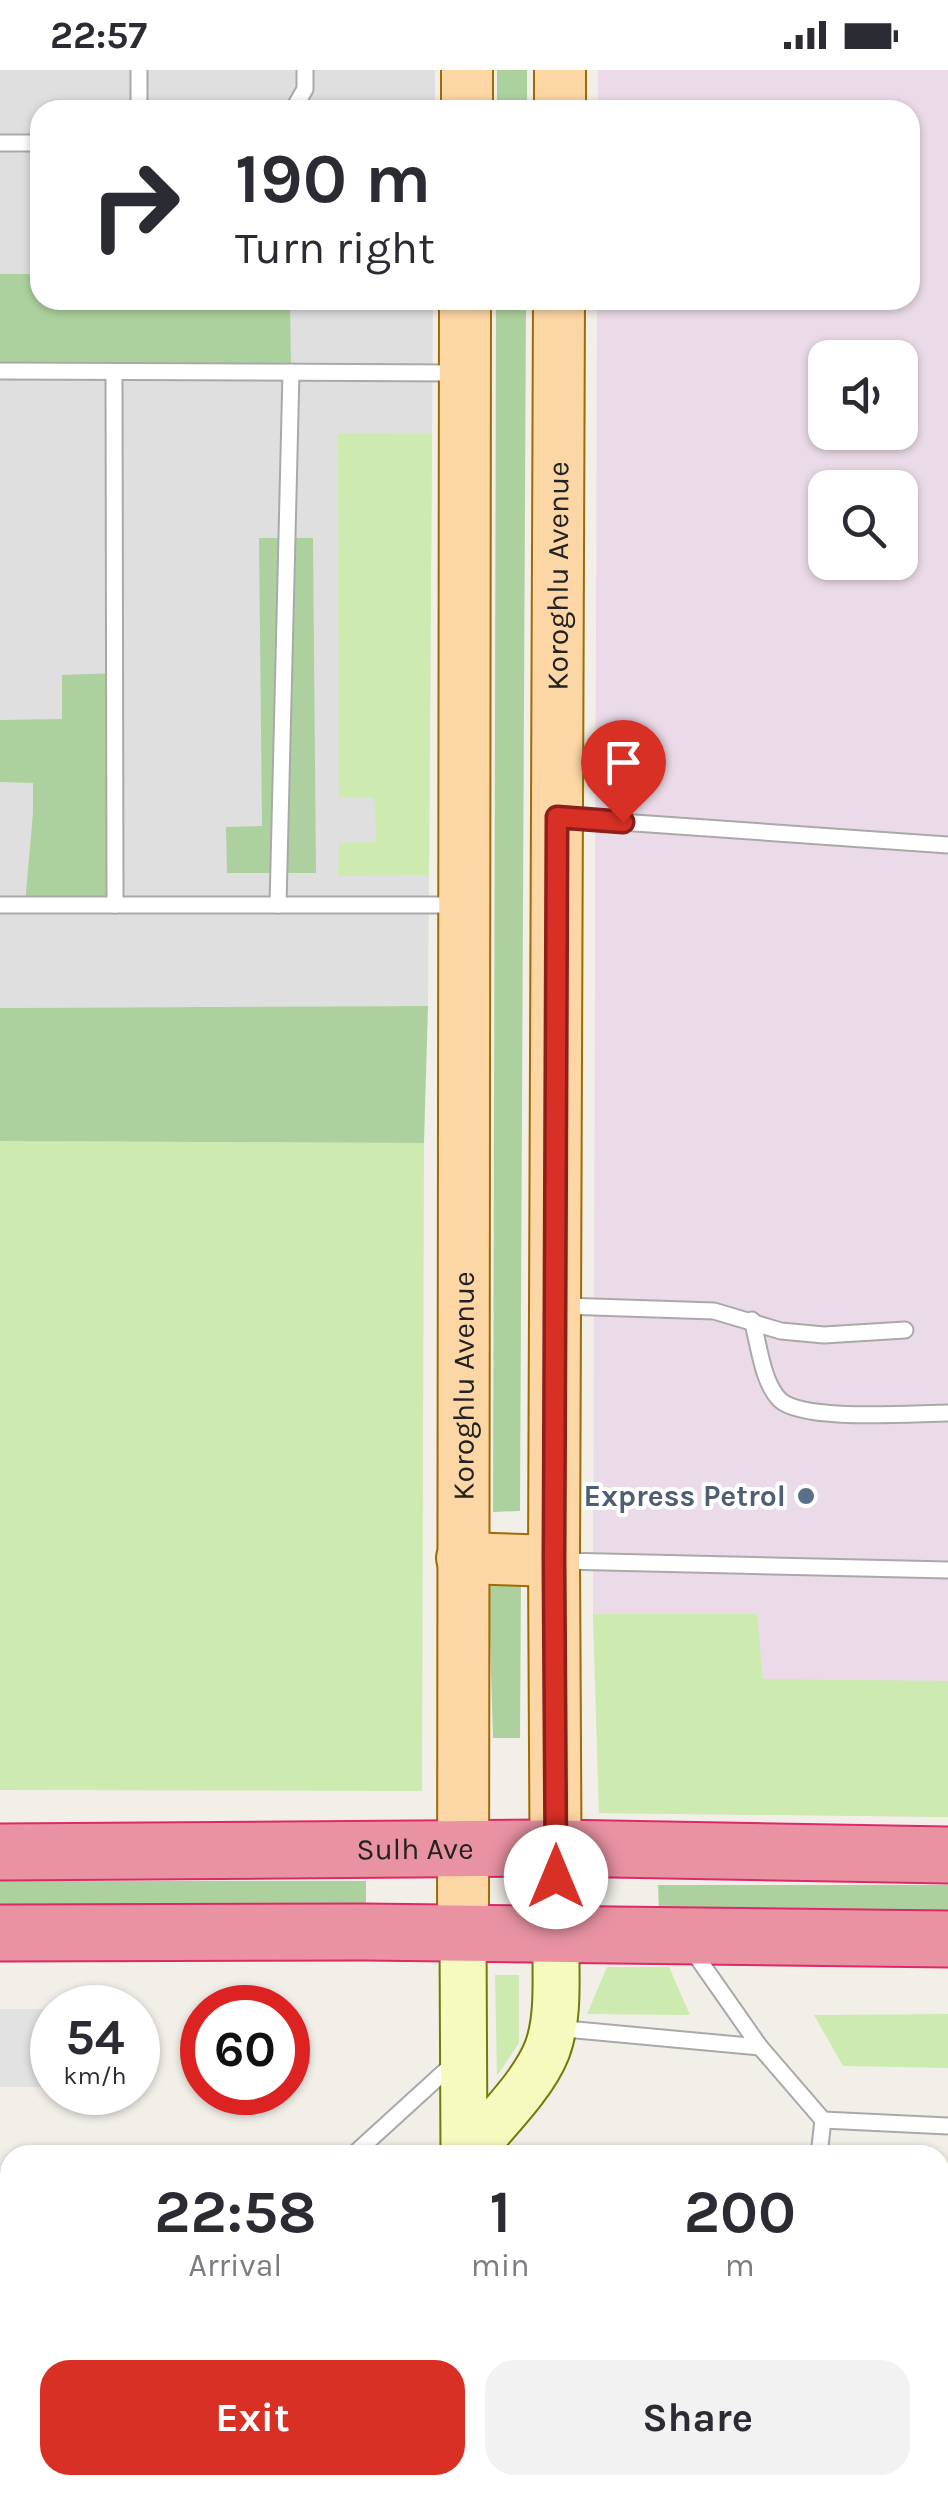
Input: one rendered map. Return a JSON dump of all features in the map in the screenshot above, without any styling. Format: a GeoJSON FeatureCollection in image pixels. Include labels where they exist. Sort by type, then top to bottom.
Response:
{"type":"FeatureCollection","features":[{"type":"Feature","properties":{"kind":"highway","name":"Sulh Ave"},"geometry":{"type":"LineString","coordinates":[[0,1852],[556,1848],[948,1855]]}},
{"type":"Feature","properties":{"kind":"highway"},"geometry":{"type":"LineString","coordinates":[[0,1934],[556,1934],[948,1940]]}},
{"type":"Feature","properties":{"kind":"main road"},"geometry":{"type":"LineString","coordinates":[[467,70],[467,100]]}},
{"type":"Feature","properties":{"kind":"main road"},"geometry":{"type":"LineString","coordinates":[[560,70],[560,100]]}},
{"type":"Feature","properties":{"kind":"main road","name":"Koroghlu Avenue"},"geometry":{"type":"LineString","coordinates":[[463,1934],[466,310]]}},
{"type":"Feature","properties":{"kind":"main road","name":"Koroghlu Avenue"},"geometry":{"type":"LineString","coordinates":[[556,1934],[554,1306],[560,310]]}},
{"type":"Feature","properties":{"kind":"main road"},"geometry":{"type":"LineString","coordinates":[[462,1558],[554,1561]]}},
{"type":"Feature","properties":{"kind":"street"},"geometry":{"type":"LineString","coordinates":[[463,1934],[466,2145]]}},
{"type":"Feature","properties":{"kind":"street"},"geometry":{"type":"LineString","coordinates":[[474,2145],[538,2068],[553,2028],[556,1934]]}},
{"type":"Feature","properties":{"kind":"lane"},"geometry":{"type":"LineString","coordinates":[[138,70],[139,100]]}},
{"type":"Feature","properties":{"kind":"lane"},"geometry":{"type":"LineString","coordinates":[[299,100],[305,89],[305,70]]}},
{"type":"Feature","properties":{"kind":"lane"},"geometry":{"type":"LineString","coordinates":[[0,143],[30,143]]}},
{"type":"Feature","properties":{"kind":"lane"},"geometry":{"type":"LineString","coordinates":[[0,371],[465,373]]}},
{"type":"Feature","properties":{"kind":"lane"},"geometry":{"type":"LineString","coordinates":[[114,372],[115,905]]}},
{"type":"Feature","properties":{"kind":"lane"},"geometry":{"type":"LineString","coordinates":[[278,905],[291,372]]}},
{"type":"Feature","properties":{"kind":"lane"},"geometry":{"type":"LineString","coordinates":[[557,817],[948,844]]}},
{"type":"Feature","properties":{"kind":"lane"},"geometry":{"type":"LineString","coordinates":[[0,904],[462,905]]}},
{"type":"Feature","properties":{"kind":"lane"},"geometry":{"type":"LineString","coordinates":[[554,1306],[714,1311],[781,1330],[824,1335],[906,1330]]}},
{"type":"Feature","properties":{"kind":"lane"},"geometry":{"type":"LineString","coordinates":[[752,1320],[770,1386],[782,1402],[807,1411],[832,1413],[948,1412]]}},
{"type":"Feature","properties":{"kind":"lane"},"geometry":{"type":"LineString","coordinates":[[554,1561],[948,1570]]}},
{"type":"Feature","properties":{"kind":"lane"},"geometry":{"type":"LineString","coordinates":[[682,1936],[760,2047],[822,2120],[821,2145]]}},
{"type":"Feature","properties":{"kind":"lane"},"geometry":{"type":"LineString","coordinates":[[553,2028],[760,2047]]}},
{"type":"Feature","properties":{"kind":"lane"},"geometry":{"type":"LineString","coordinates":[[364,2145],[464,2053]]}},
{"type":"Feature","properties":{"kind":"lane"},"geometry":{"type":"LineString","coordinates":[[822,2120],[948,2126]]}},
{"type":"Feature","properties":{"kind":"shaded area"},"geometry":{"type":"Polygon","coordinates":[[[0,70],[435,70],[435,100],[30,100],[30,310],[433,310],[428,1006],[0,1008],[0,70]]]}},
{"type":"Feature","properties":{"kind":"shaded area"},"geometry":{"type":"Polygon","coordinates":[[[598,70],[948,70],[948,1817],[599,1813],[593,1614],[597,310],[920,310],[920,100],[598,100],[598,70]]]}},
{"type":"Feature","properties":{"kind":"shaded area"},"geometry":{"type":"Polygon","coordinates":[[[0,2009],[30,2009],[30,2087],[0,2087],[0,2009]]]}},
{"type":"Feature","properties":{"kind":"green space"},"geometry":{"type":"Polygon","coordinates":[[[497,70],[527,70],[527,100],[497,100],[497,70]]]}},
{"type":"Feature","properties":{"kind":"green space"},"geometry":{"type":"Polygon","coordinates":[[[0,274],[30,274],[30,310],[290,310],[291,372],[0,371],[0,274]]]}},
{"type":"Feature","properties":{"kind":"green space"},"geometry":{"type":"Polygon","coordinates":[[[496,310],[526,310],[520,1511],[493,1512],[496,310]]]}},
{"type":"Feature","properties":{"kind":"green space"},"geometry":{"type":"Polygon","coordinates":[[[338,433],[432,434],[429,875],[338,876],[339,843],[376,842],[374,797],[339,797],[338,433]]]}},
{"type":"Feature","properties":{"kind":"green space"},"geometry":{"type":"Polygon","coordinates":[[[259,538],[313,538],[316,873],[227,873],[226,827],[262,826],[259,538]]]}},
{"type":"Feature","properties":{"kind":"green space"},"geometry":{"type":"Polygon","coordinates":[[[114,673],[115,905],[25,904],[33,783],[0,782],[0,720],[62,719],[62,675],[114,673]]]}},
{"type":"Feature","properties":{"kind":"green space"},"geometry":{"type":"Polygon","coordinates":[[[428,1006],[424,1143],[0,1141],[0,1008],[428,1006]]]}},
{"type":"Feature","properties":{"kind":"green space"},"geometry":{"type":"Polygon","coordinates":[[[0,1141],[424,1143],[422,1791],[0,1790],[0,1141]]]}},
{"type":"Feature","properties":{"kind":"green space"},"geometry":{"type":"Polygon","coordinates":[[[488,1575],[521,1577],[520,1738],[493,1738],[488,1575]]]}},
{"type":"Feature","properties":{"kind":"green space"},"geometry":{"type":"Polygon","coordinates":[[[593,1614],[757,1614],[763,1679],[948,1681],[948,1817],[599,1813],[593,1614]]]}},
{"type":"Feature","properties":{"kind":"green space"},"geometry":{"type":"Polygon","coordinates":[[[0,1881],[366,1881],[366,1911],[0,1911],[0,1881]]]}},
{"type":"Feature","properties":{"kind":"green space"},"geometry":{"type":"Polygon","coordinates":[[[658,1885],[948,1885],[948,1911],[659,1912],[658,1885]]]}},
{"type":"Feature","properties":{"kind":"green space"},"geometry":{"type":"Polygon","coordinates":[[[607,1967],[669,1967],[690,2015],[587,2014],[607,1967]]]}},
{"type":"Feature","properties":{"kind":"green space"},"geometry":{"type":"Polygon","coordinates":[[[495,1975],[519,1975],[519,2043],[497,2076],[495,1975]]]}},
{"type":"Feature","properties":{"kind":"green space"},"geometry":{"type":"Polygon","coordinates":[[[948,2014],[948,2068],[843,2066],[814,2015],[948,2014]]]}},
{"type":"Feature","properties":{"kind":"place","name":"Express Petrol"},"geometry":{"type":"Point","coordinates":[806,1496]}},
{"type":"Feature","properties":{"kind":"route"},"geometry":{"type":"LineString","coordinates":[[556,1877],[557,817],[623,822]]}}]}
